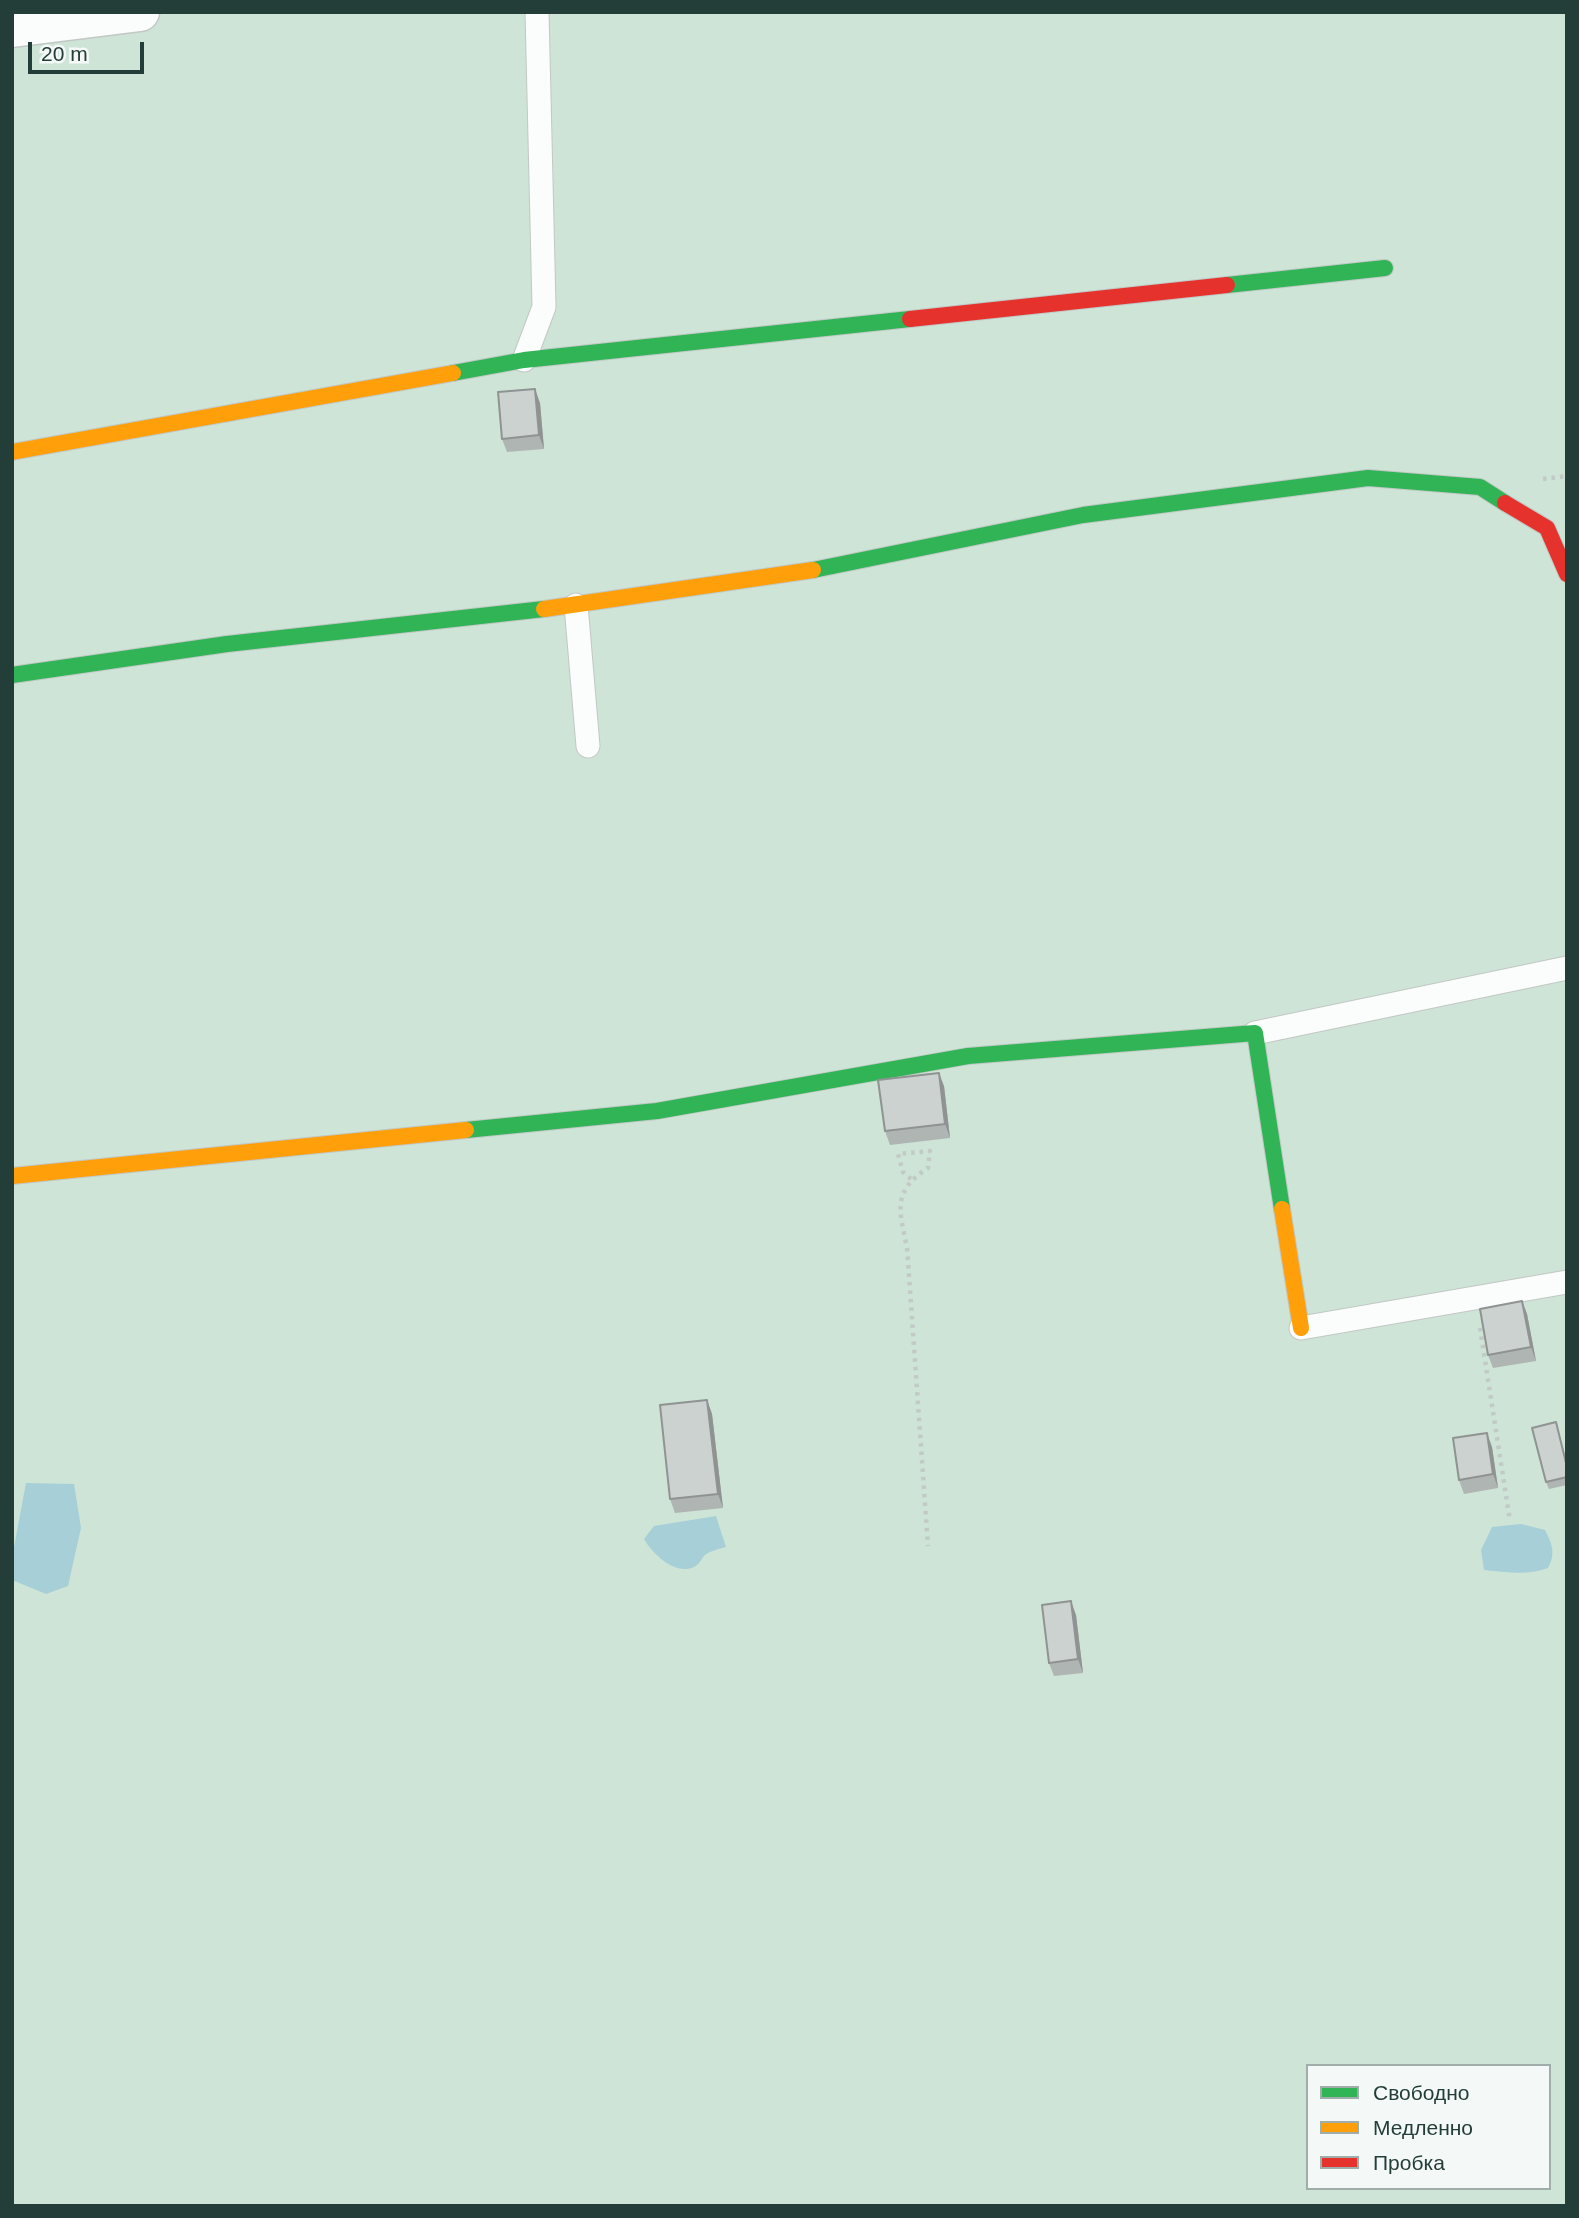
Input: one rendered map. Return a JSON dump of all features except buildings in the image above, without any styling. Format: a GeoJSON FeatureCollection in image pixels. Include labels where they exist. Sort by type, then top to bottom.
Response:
{"type":"FeatureCollection","features":[{"type":"Feature","properties":{"kind":"street"},"geometry":{"type":"LineString","coordinates":[[12,27],[140,12]]}},
{"type":"Feature","properties":{"kind":"street"},"geometry":{"type":"LineString","coordinates":[[12,453],[524,360],[1385,268]]}},
{"type":"Feature","properties":{"kind":"street"},"geometry":{"type":"LineString","coordinates":[[12,675],[227,644],[576,605],[818,569],[1083,515],[1368,478],[1480,487],[1547,528],[1567,574]]}},
{"type":"Feature","properties":{"kind":"street"},"geometry":{"type":"LineString","coordinates":[[12,1176],[657,1111],[968,1056],[1255,1033],[1301,1328]]}},
{"type":"Feature","properties":{"kind":"lane"},"geometry":{"type":"LineString","coordinates":[[524,360],[544,307],[537,12]]}},
{"type":"Feature","properties":{"kind":"lane"},"geometry":{"type":"LineString","coordinates":[[576,605],[587,746]]}},
{"type":"Feature","properties":{"kind":"lane"},"geometry":{"type":"LineString","coordinates":[[1255,1033],[1567,968]]}},
{"type":"Feature","properties":{"kind":"lane"},"geometry":{"type":"LineString","coordinates":[[1301,1328],[1567,1282]]}},
{"type":"Feature","properties":{"kind":"path"},"geometry":{"type":"LineString","coordinates":[[911,1179],[903,1172],[898,1154],[930,1151],[928,1168],[911,1179],[898,1205],[906,1247],[928,1546]]}},
{"type":"Feature","properties":{"kind":"path"},"geometry":{"type":"LineString","coordinates":[[1478,1321],[1510,1521]]}},
{"type":"Feature","properties":{"kind":"green space"},"geometry":{"type":"Polygon","coordinates":[[[12,12],[1567,12],[1567,2206],[12,2206],[12,12]]]}},
{"type":"Feature","properties":{"kind":"water"},"geometry":{"type":"Polygon","coordinates":[[[26,1483],[74,1484],[81,1528],[68,1586],[46,1594],[12,1580],[12,1558],[26,1483]]]}},
{"type":"Feature","properties":{"kind":"water"},"geometry":{"type":"Polygon","coordinates":[[[716,1516],[726,1547],[707,1554],[694,1567],[687,1569],[672,1566],[658,1556],[644,1539],[654,1526],[716,1516]]]}},
{"type":"Feature","properties":{"kind":"water"},"geometry":{"type":"Polygon","coordinates":[[[1521,1524],[1545,1530],[1552,1549],[1548,1568],[1524,1573],[1484,1570],[1481,1550],[1492,1527],[1521,1524]]]}},
{"type":"Feature","properties":{"kind":"traffic: fast"},"geometry":{"type":"LineString","coordinates":[[1227,285],[1385,268]]}},
{"type":"Feature","properties":{"kind":"traffic: fast"},"geometry":{"type":"LineString","coordinates":[[453,373],[524,360],[910,319]]}},
{"type":"Feature","properties":{"kind":"traffic: fast"},"geometry":{"type":"LineString","coordinates":[[813,570],[1083,515],[1368,478],[1480,487],[1505,503]]}},
{"type":"Feature","properties":{"kind":"traffic: fast"},"geometry":{"type":"LineString","coordinates":[[12,675],[227,644],[544,609]]}},
{"type":"Feature","properties":{"kind":"traffic: fast"},"geometry":{"type":"LineString","coordinates":[[466,1130],[657,1111],[968,1056],[1255,1033],[1282,1209]]}},
{"type":"Feature","properties":{"kind":"traffic: slow"},"geometry":{"type":"LineString","coordinates":[[12,452],[453,373]]}},
{"type":"Feature","properties":{"kind":"traffic: slow"},"geometry":{"type":"LineString","coordinates":[[544,609],[813,570]]}},
{"type":"Feature","properties":{"kind":"traffic: slow"},"geometry":{"type":"LineString","coordinates":[[12,1176],[466,1130]]}},
{"type":"Feature","properties":{"kind":"traffic: slow"},"geometry":{"type":"LineString","coordinates":[[1282,1209],[1301,1328]]}},
{"type":"Feature","properties":{"kind":"traffic: jam"},"geometry":{"type":"LineString","coordinates":[[910,319],[1227,285]]}},
{"type":"Feature","properties":{"kind":"traffic: jam"},"geometry":{"type":"LineString","coordinates":[[1505,503],[1547,528],[1567,574]]}}]}
